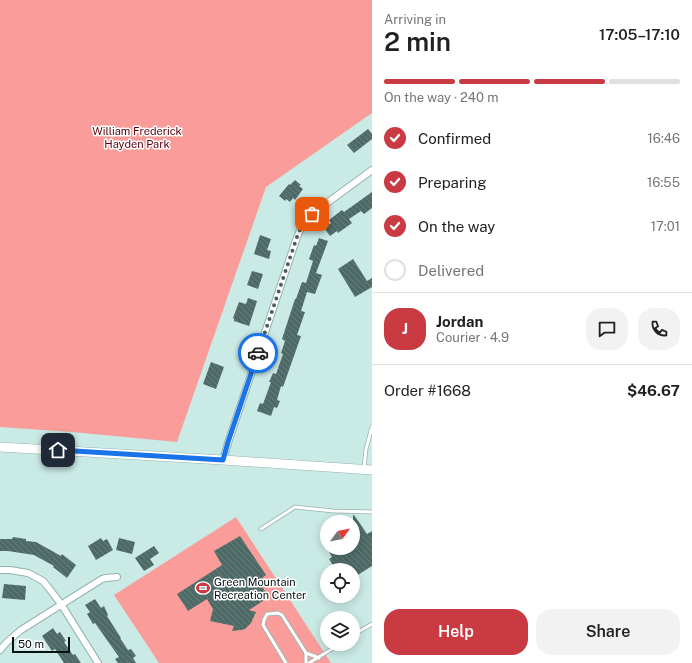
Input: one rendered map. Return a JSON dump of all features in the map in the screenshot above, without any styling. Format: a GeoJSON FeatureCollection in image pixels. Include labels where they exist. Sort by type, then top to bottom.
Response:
{"type":"FeatureCollection","features":[{"type":"Feature","properties":{"kind":"main road"},"geometry":{"type":"LineString","coordinates":[[0,446],[368,470]]}},
{"type":"Feature","properties":{"kind":"street"},"geometry":{"type":"LineString","coordinates":[[223,460],[230,435],[301,228],[308,218],[316,211],[372,170]]}},
{"type":"Feature","properties":{"kind":"street"},"geometry":{"type":"LineString","coordinates":[[0,570],[28,573],[36,577],[48,587],[62,604],[98,663]]}},
{"type":"Feature","properties":{"kind":"street"},"geometry":{"type":"LineString","coordinates":[[0,650],[21,630],[102,579],[117,577]]}},
{"type":"Feature","properties":{"kind":"lane"},"geometry":{"type":"LineString","coordinates":[[368,470],[366,449],[372,427]]}},
{"type":"Feature","properties":{"kind":"lane"},"geometry":{"type":"LineString","coordinates":[[261,529],[296,507],[333,511],[372,512]]}},
{"type":"Feature","properties":{"kind":"lane"},"geometry":{"type":"LineString","coordinates":[[286,663],[263,625],[266,614],[278,613],[282,615],[306,652],[308,663],[330,651]]}},
{"type":"Feature","properties":{"kind":"lane"},"geometry":{"type":"LineString","coordinates":[[360,632],[372,624]]}},
{"type":"Feature","properties":{"kind":"lane"},"geometry":{"type":"LineString","coordinates":[[306,652],[319,658]]}},
{"type":"Feature","properties":{"kind":"green space","name":"William Frederick Hayden Park"},"geometry":{"type":"Polygon","coordinates":[[[0,0],[372,0],[372,113],[266,187],[177,442],[0,427],[0,0]]]}},
{"type":"Feature","properties":{"kind":"green space","name":"Green Mountain Recreation Center"},"geometry":{"type":"Polygon","coordinates":[[[236,517],[320,646],[320,651],[323,651],[331,663],[159,663],[114,595],[236,517]]]}},
{"type":"Feature","properties":{"kind":"building"},"geometry":{"type":"Polygon","coordinates":[[[368,129],[372,134],[372,139],[354,153],[347,145],[368,129]]]}},
{"type":"Feature","properties":{"kind":"building"},"geometry":{"type":"Polygon","coordinates":[[[295,180],[303,189],[295,200],[293,198],[290,202],[286,199],[285,201],[279,196],[289,184],[290,185],[295,180]]]}},
{"type":"Feature","properties":{"kind":"building"},"geometry":{"type":"Polygon","coordinates":[[[372,192],[372,208],[364,214],[361,211],[349,219],[352,223],[338,233],[337,231],[330,236],[324,228],[331,223],[329,220],[342,210],[344,212],[372,192]]]}},
{"type":"Feature","properties":{"kind":"building"},"geometry":{"type":"Polygon","coordinates":[[[260,235],[271,239],[267,250],[271,251],[269,259],[254,254],[260,235]]]}},
{"type":"Feature","properties":{"kind":"building"},"geometry":{"type":"Polygon","coordinates":[[[319,238],[328,241],[316,273],[322,275],[315,294],[307,292],[301,311],[305,312],[297,335],[301,336],[283,387],[281,386],[277,400],[280,401],[277,408],[274,407],[271,416],[257,411],[260,403],[263,404],[273,373],[276,374],[283,354],[281,353],[285,341],[282,339],[302,282],[306,283],[313,261],[309,259],[314,245],[316,246],[319,238]]]}},
{"type":"Feature","properties":{"kind":"building"},"geometry":{"type":"Polygon","coordinates":[[[353,259],[367,281],[372,278],[372,287],[355,297],[338,269],[353,259]]]}},
{"type":"Feature","properties":{"kind":"building"},"geometry":{"type":"Polygon","coordinates":[[[252,271],[263,274],[258,289],[247,285],[252,271]]]}},
{"type":"Feature","properties":{"kind":"building"},"geometry":{"type":"Polygon","coordinates":[[[248,298],[257,301],[249,326],[234,321],[233,318],[239,302],[246,304],[248,298]]]}},
{"type":"Feature","properties":{"kind":"building"},"geometry":{"type":"Polygon","coordinates":[[[211,362],[224,367],[216,389],[203,384],[211,362]]]}},
{"type":"Feature","properties":{"kind":"building"},"geometry":{"type":"Polygon","coordinates":[[[360,524],[367,534],[372,531],[372,566],[360,574],[360,563],[332,563],[329,559],[332,557],[331,555],[360,555],[360,524]]]}},
{"type":"Feature","properties":{"kind":"building","name":"Green Mountain Recreation Center"},"geometry":{"type":"Polygon","coordinates":[[[240,536],[266,575],[258,581],[269,597],[249,610],[256,612],[251,623],[245,629],[232,631],[234,626],[210,621],[213,609],[207,599],[188,611],[177,594],[222,565],[214,551],[240,536]]]}},
{"type":"Feature","properties":{"kind":"building"},"geometry":{"type":"Polygon","coordinates":[[[13,537],[36,542],[61,556],[62,554],[76,565],[67,578],[53,567],[54,566],[34,555],[0,551],[0,539],[12,539],[13,537]]]}},
{"type":"Feature","properties":{"kind":"building"},"geometry":{"type":"Polygon","coordinates":[[[101,538],[103,541],[107,539],[113,550],[96,560],[88,546],[101,538]]]}},
{"type":"Feature","properties":{"kind":"building"},"geometry":{"type":"Polygon","coordinates":[[[119,538],[135,542],[132,554],[116,550],[119,538]]]}},
{"type":"Feature","properties":{"kind":"building"},"geometry":{"type":"Polygon","coordinates":[[[154,546],[159,553],[150,559],[154,565],[144,571],[135,558],[154,546]]]}},
{"type":"Feature","properties":{"kind":"building"},"geometry":{"type":"Polygon","coordinates":[[[4,584],[26,586],[25,600],[2,598],[4,584]]]}},
{"type":"Feature","properties":{"kind":"building"},"geometry":{"type":"Polygon","coordinates":[[[95,599],[101,608],[104,606],[108,615],[107,616],[120,638],[128,650],[131,649],[136,656],[133,658],[136,663],[118,663],[115,659],[119,657],[87,614],[90,612],[85,605],[95,599]]]}},
{"type":"Feature","properties":{"kind":"building"},"geometry":{"type":"Polygon","coordinates":[[[53,628],[57,634],[60,632],[66,641],[64,642],[81,663],[64,663],[55,649],[52,651],[42,636],[53,628]]]}},
{"type":"Feature","properties":{"kind":"way so far"},"geometry":{"type":"LineString","coordinates":[[258,353],[298,234],[304,222],[312,214]]}},
{"type":"Feature","properties":{"kind":"place","name":"Green Mountain Recreation Center"},"geometry":{"type":"Point","coordinates":[203,588]}},
{"type":"Feature","properties":{"kind":"route"},"geometry":{"type":"LineString","coordinates":[[58,450],[223,460],[258,353]]}}]}
